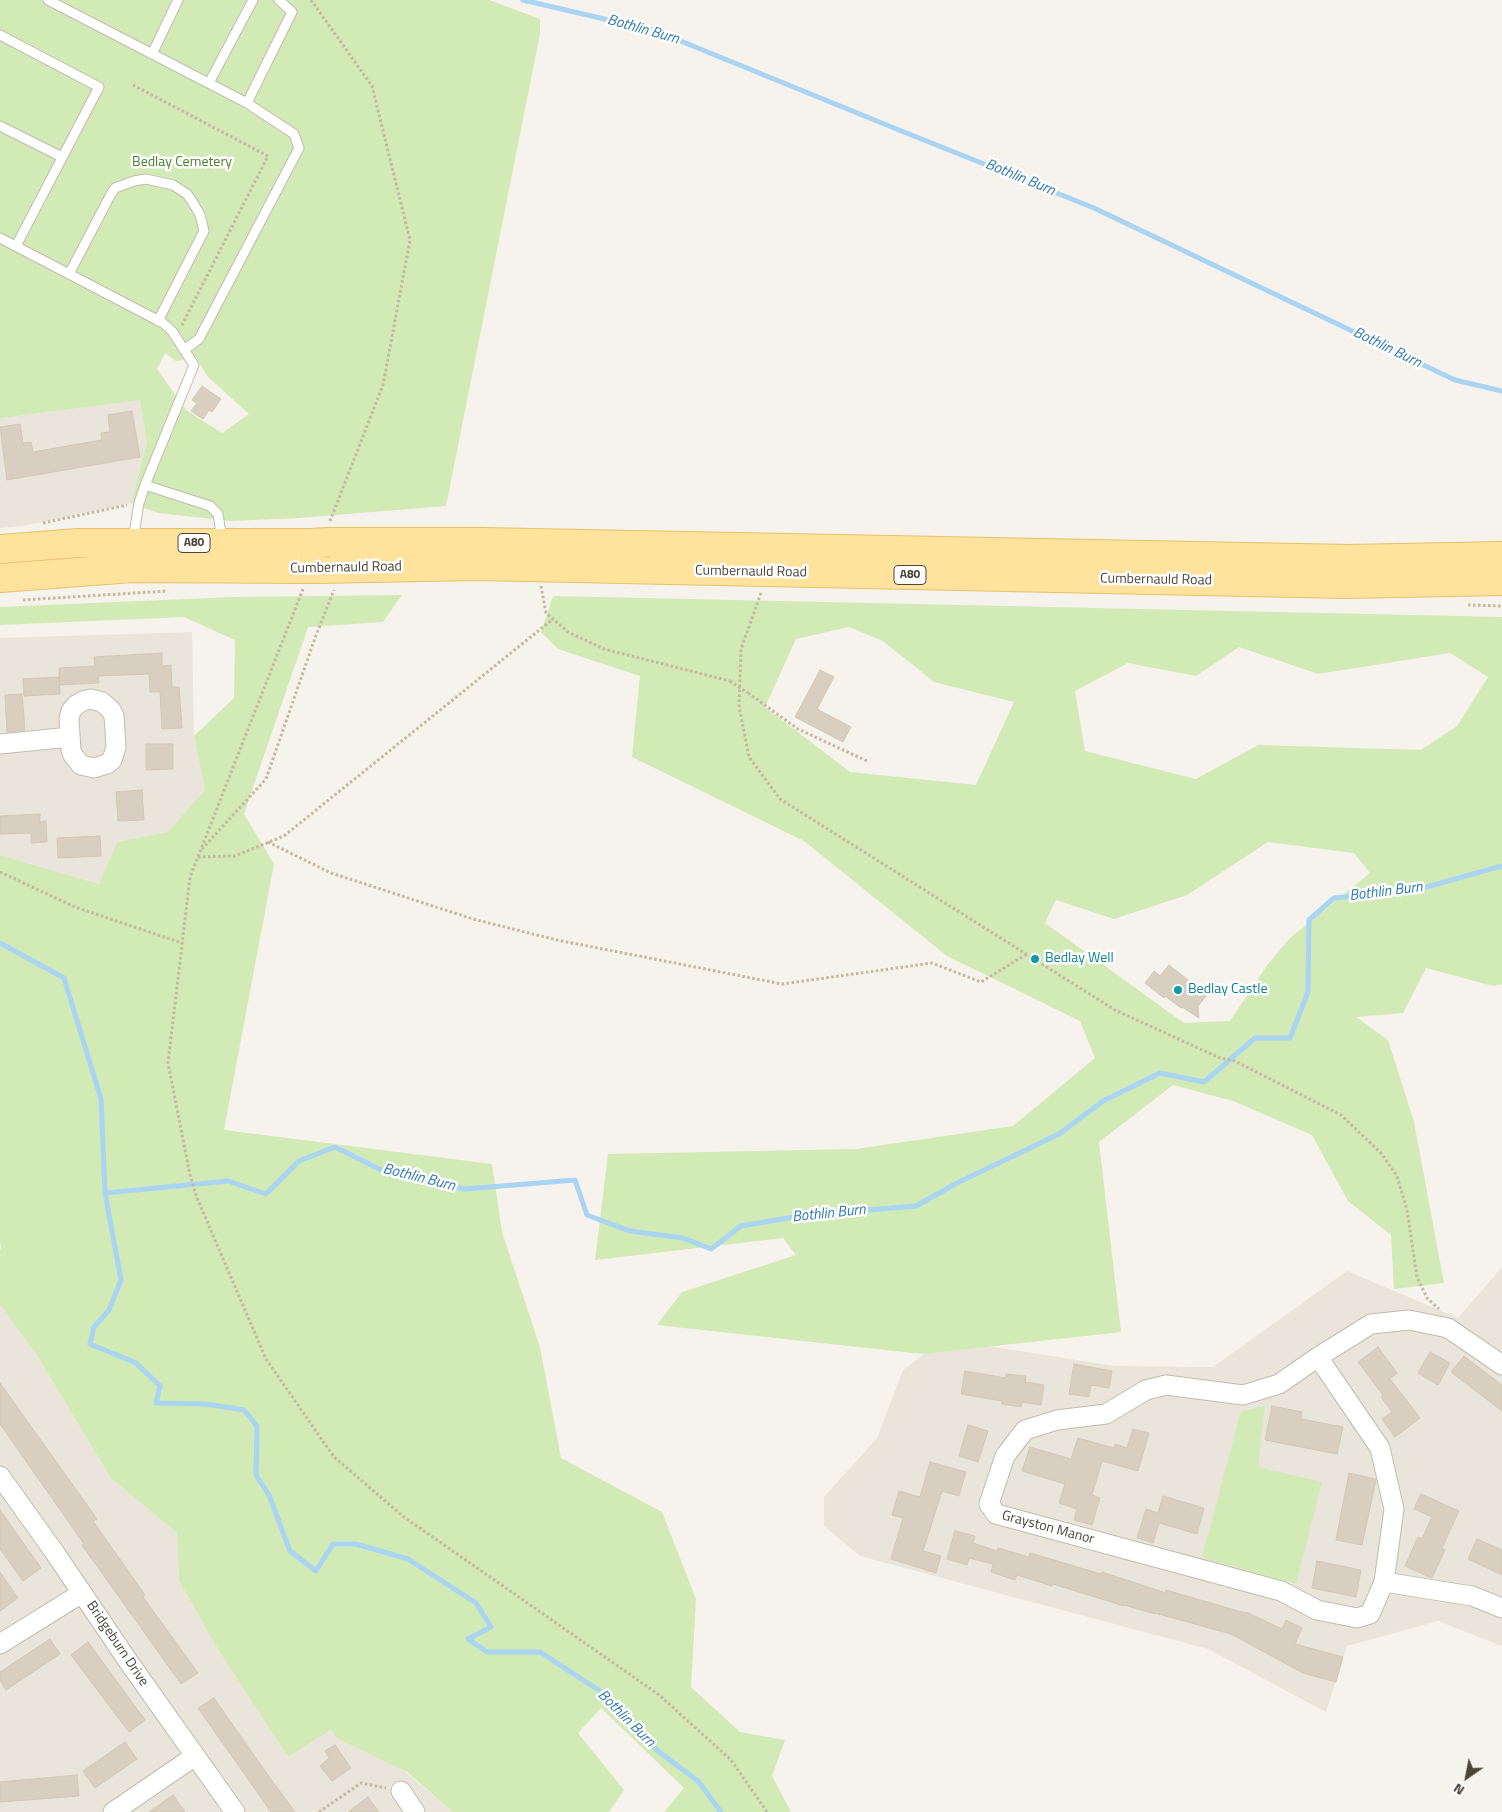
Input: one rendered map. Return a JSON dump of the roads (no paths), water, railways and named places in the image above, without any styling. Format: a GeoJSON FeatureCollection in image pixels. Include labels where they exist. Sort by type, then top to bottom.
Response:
{"type":"FeatureCollection","features":[{"type":"Feature","properties":{"kind":"main road","name":"Cumbernauld Road"},"geometry":{"type":"LineString","coordinates":[[0,549],[78,543],[482,542],[1349,559],[1502,556]]}},
{"type":"Feature","properties":{"kind":"main road","name":"Cumbernauld Road"},"geometry":{"type":"LineString","coordinates":[[0,578],[132,568],[318,574],[477,566],[1335,584],[1502,581]]}},
{"type":"Feature","properties":{"kind":"street"},"geometry":{"type":"LineString","coordinates":[[0,744],[70,737]]}},
{"type":"Feature","properties":{"kind":"street","name":"Grayston Manor"},"geometry":{"type":"LineString","coordinates":[[1318,1357],[1380,1448],[1394,1509],[1384,1582],[1370,1614],[1357,1618],[1317,1610],[1281,1591],[996,1514],[989,1504],[1005,1456],[1026,1430],[1056,1420],[1106,1414],[1146,1390],[1166,1385],[1244,1396],[1279,1384],[1318,1357],[1371,1324],[1410,1320],[1448,1328],[1502,1365]]}},
{"type":"Feature","properties":{"kind":"street","name":"Bridgeburn Drive"},"geometry":{"type":"LineString","coordinates":[[0,1476],[128,1661],[236,1812]]}},
{"type":"Feature","properties":{"kind":"street"},"geometry":{"type":"LineString","coordinates":[[1384,1582],[1472,1596],[1502,1608]]}},
{"type":"Feature","properties":{"kind":"street"},"geometry":{"type":"LineString","coordinates":[[0,1644],[82,1594]]}},
{"type":"Feature","properties":{"kind":"street"},"geometry":{"type":"LineString","coordinates":[[113,1812],[195,1756]]}},
{"type":"Feature","properties":{"kind":"street"},"geometry":{"type":"LineString","coordinates":[[402,1791],[415,1812]]}},
{"type":"Feature","properties":{"kind":"lane"},"geometry":{"type":"LineString","coordinates":[[48,0],[247,103],[294,134],[299,148],[198,339],[184,350]]}},
{"type":"Feature","properties":{"kind":"lane"},"geometry":{"type":"LineString","coordinates":[[152,54],[178,0]]}},
{"type":"Feature","properties":{"kind":"lane"},"geometry":{"type":"LineString","coordinates":[[210,83],[254,0]]}},
{"type":"Feature","properties":{"kind":"lane"},"geometry":{"type":"LineString","coordinates":[[247,103],[292,12],[279,0]]}},
{"type":"Feature","properties":{"kind":"lane"},"geometry":{"type":"LineString","coordinates":[[0,35],[99,87],[16,246]]}},
{"type":"Feature","properties":{"kind":"lane"},"geometry":{"type":"LineString","coordinates":[[0,126],[62,157]]}},
{"type":"Feature","properties":{"kind":"lane"},"geometry":{"type":"LineString","coordinates":[[69,274],[111,194],[116,188],[134,181],[146,179],[173,185],[187,194],[192,200],[200,215],[204,231],[158,321]]}},
{"type":"Feature","properties":{"kind":"lane"},"geometry":{"type":"LineString","coordinates":[[0,238],[158,321],[172,331],[194,366],[145,485],[139,503],[132,543]]}},
{"type":"Feature","properties":{"kind":"lane"},"geometry":{"type":"LineString","coordinates":[[145,485],[210,506],[218,514],[223,543]]}},
{"type":"Feature","properties":{"kind":"waterway","name":"Bothlin Burn"},"geometry":{"type":"LineString","coordinates":[[523,0],[656,31],[1094,208],[1455,380],[1502,391]]}},
{"type":"Feature","properties":{"kind":"waterway","name":"Bothlin Burn"},"geometry":{"type":"LineString","coordinates":[[105,1193],[228,1181],[266,1194],[299,1161],[335,1147],[387,1173],[465,1189],[575,1180],[587,1215],[630,1231],[683,1238],[711,1249],[741,1226],[806,1215],[916,1206],[957,1183],[1059,1134],[1103,1101],[1160,1073],[1204,1082],[1255,1038],[1290,1038],[1308,992],[1309,920],[1334,898],[1412,891],[1502,866]]}},
{"type":"Feature","properties":{"kind":"waterway","name":"Bothlin Burn"},"geometry":{"type":"LineString","coordinates":[[0,943],[64,978],[101,1099],[105,1193],[121,1280],[109,1310],[94,1327],[90,1344],[136,1363],[160,1386],[156,1403],[205,1404],[244,1410],[257,1426],[256,1475],[269,1495],[290,1551],[316,1571],[333,1544],[356,1544],[408,1559],[476,1603],[491,1627],[468,1639],[487,1652],[540,1652],[600,1691],[659,1752],[698,1781],[721,1812]]}},
{"type":"Feature","properties":{"kind":"place","name":"Bedlay Well"},"geometry":{"type":"Point","coordinates":[1035,959]}},
{"type":"Feature","properties":{"kind":"place","name":"Bedlay Castle"},"geometry":{"type":"Point","coordinates":[1178,990]}},
{"type":"Feature","properties":{"kind":"park label","name":"Bedlay Cemetery"},"geometry":{"type":"Point","coordinates":[182,163]}}]}
